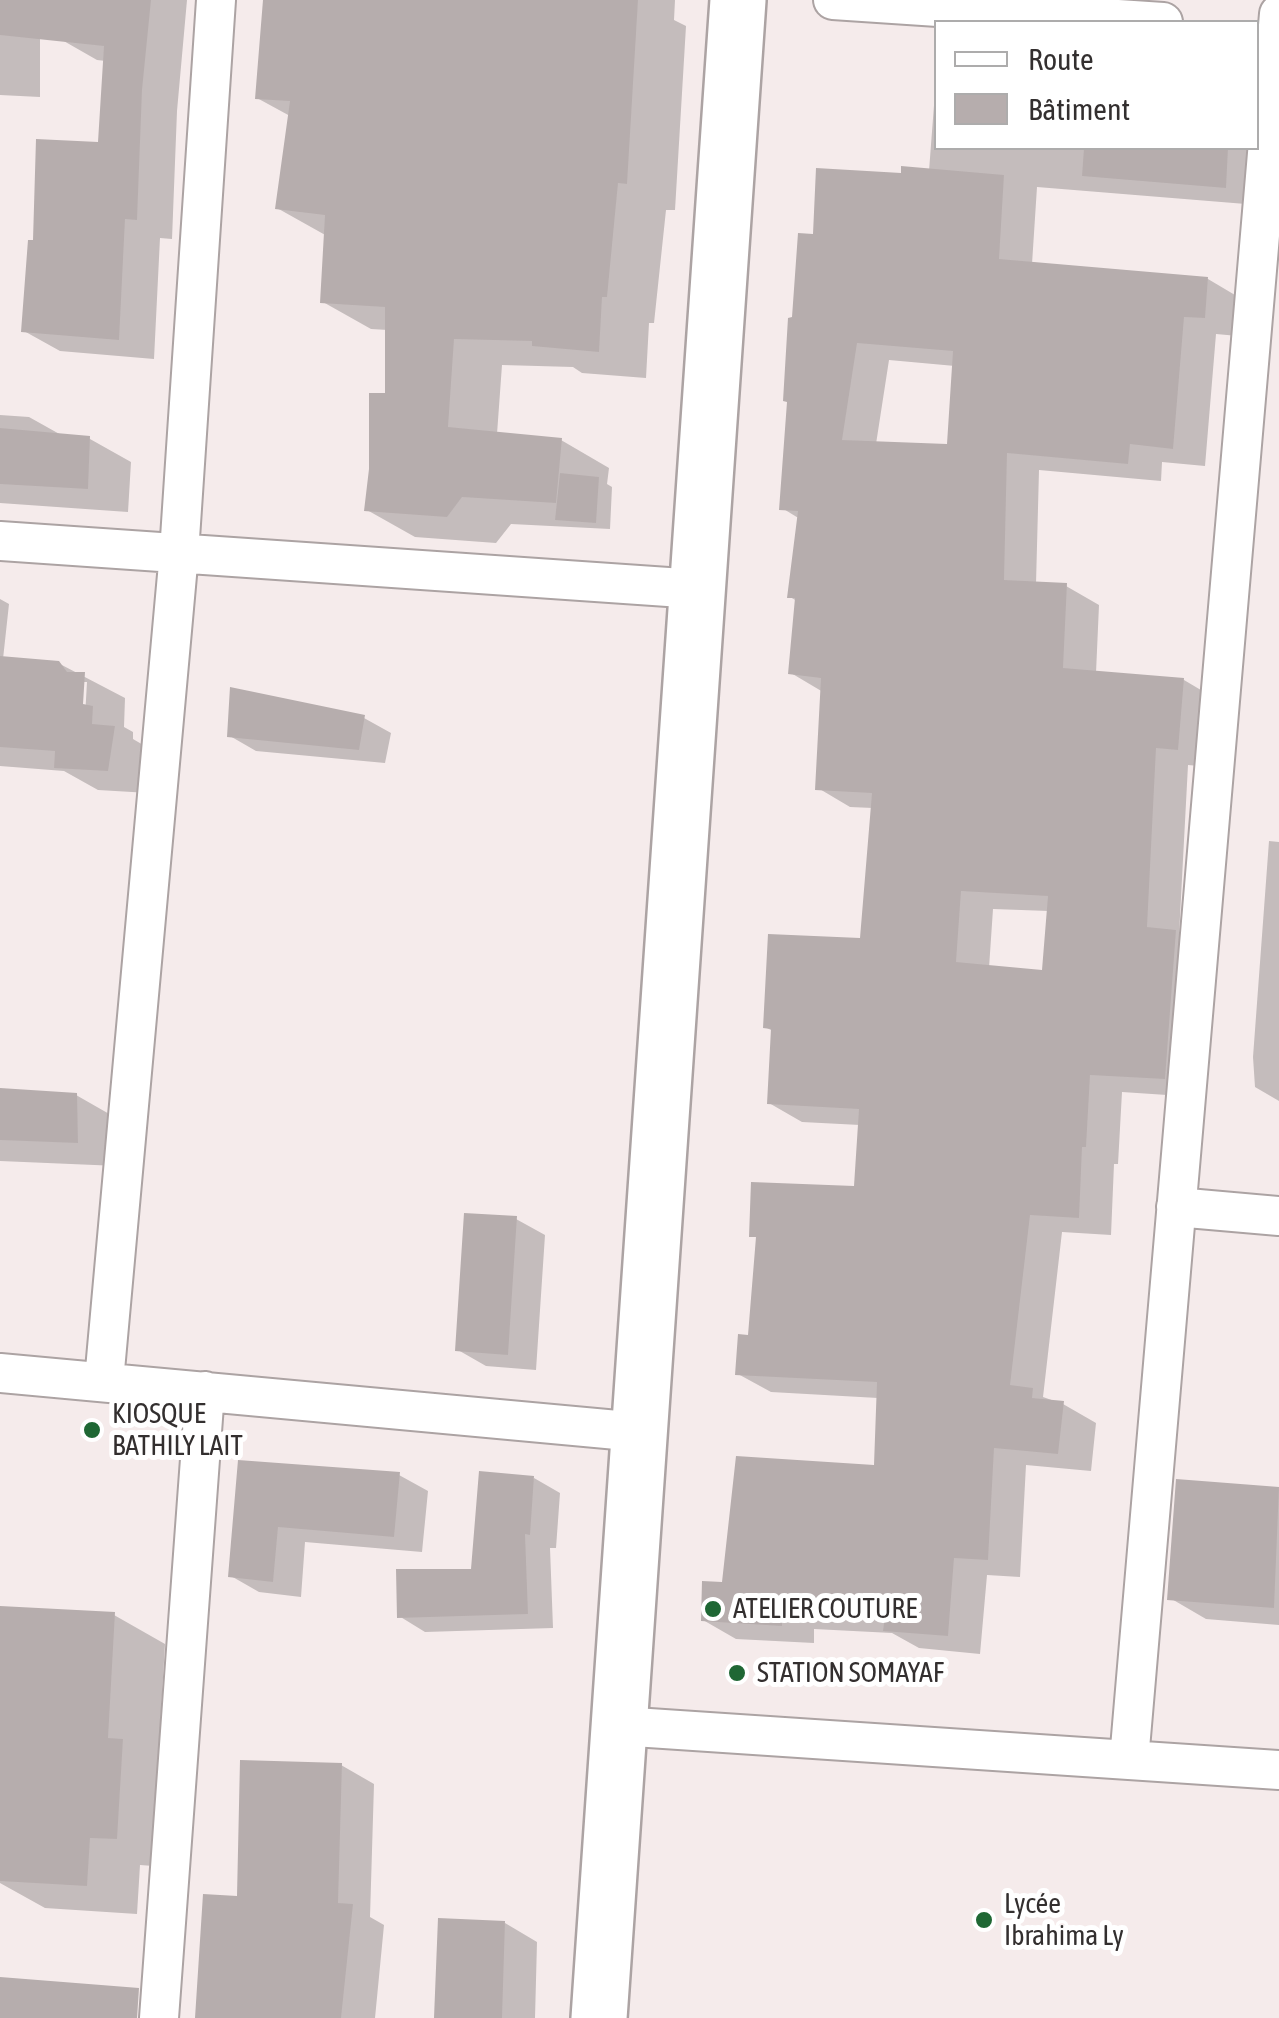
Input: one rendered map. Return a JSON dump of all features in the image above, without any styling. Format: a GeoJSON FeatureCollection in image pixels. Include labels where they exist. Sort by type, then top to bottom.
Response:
{"type":"FeatureCollection","features":[{"type":"Feature","properties":{"kind":"main road"},"geometry":{"type":"LineString","coordinates":[[599,2018],[738,0]]}},
{"type":"Feature","properties":{"kind":"street"},"geometry":{"type":"LineString","coordinates":[[104,1381],[179,554],[216,0]]}},
{"type":"Feature","properties":{"kind":"street"},"geometry":{"type":"LineString","coordinates":[[832,0],[1133,20]]}},
{"type":"Feature","properties":{"kind":"street"},"geometry":{"type":"LineString","coordinates":[[1129,1760],[1279,14]]}},
{"type":"Feature","properties":{"kind":"street"},"geometry":{"type":"LineString","coordinates":[[0,542],[697,589]]}},
{"type":"Feature","properties":{"kind":"street"},"geometry":{"type":"LineString","coordinates":[[1176,1207],[1279,1216]]}},
{"type":"Feature","properties":{"kind":"street"},"geometry":{"type":"LineString","coordinates":[[0,1373],[639,1432]]}},
{"type":"Feature","properties":{"kind":"street"},"geometry":{"type":"LineString","coordinates":[[159,2018],[205,1391]]}},
{"type":"Feature","properties":{"kind":"street"},"geometry":{"type":"LineString","coordinates":[[619,1726],[1279,1770]]}},
{"type":"Feature","properties":{"kind":"building"},"geometry":{"type":"Polygon","coordinates":[[[0,0],[151,0],[142,90],[137,220],[125,219],[119,340],[21,332],[28,240],[33,240],[36,139],[98,142],[104,46],[0,35],[0,0]]]}},
{"type":"Feature","properties":{"kind":"building"},"geometry":{"type":"Polygon","coordinates":[[[263,0],[638,0],[627,184],[618,183],[607,297],[602,297],[599,352],[532,346],[532,341],[454,339],[448,427],[562,438],[556,503],[462,497],[447,517],[364,511],[369,469],[369,393],[385,393],[385,307],[320,303],[325,215],[275,209],[290,101],[255,99],[263,0]]]}},
{"type":"Feature","properties":{"kind":"building"},"geometry":{"type":"Polygon","coordinates":[[[1084,150],[1228,150],[1226,188],[1082,176],[1084,150]]]}},
{"type":"Feature","properties":{"kind":"building"},"geometry":{"type":"Polygon","coordinates":[[[901,166],[1004,175],[999,259],[1208,277],[1205,318],[1184,317],[1173,449],[1130,444],[1128,464],[1007,453],[1004,580],[1067,583],[1063,668],[1184,678],[1178,750],[1156,748],[1147,927],[1176,930],[1165,1079],[1090,1075],[1079,1218],[1030,1215],[1010,1385],[1033,1388],[1032,1398],[1064,1401],[1058,1454],[994,1448],[988,1560],[954,1558],[948,1636],[883,1631],[885,1616],[782,1612],[782,1626],[701,1621],[702,1581],[722,1582],[736,1456],[874,1465],[877,1382],[735,1375],[738,1334],[748,1335],[756,1237],[749,1237],[751,1182],[854,1186],[859,1109],[767,1104],[771,1029],[763,1028],[768,934],[860,938],[872,793],[815,790],[821,678],[788,674],[795,598],[787,598],[798,511],[779,510],[788,318],[792,317],[798,233],[813,234],[816,168],[901,173],[901,166]],[[857,343],[842,440],[947,444],[953,351],[857,343]],[[961,891],[956,962],[1042,970],[1048,896],[961,891]]]}},
{"type":"Feature","properties":{"kind":"building"},"geometry":{"type":"Polygon","coordinates":[[[0,428],[90,436],[88,489],[0,484],[0,428]]]}},
{"type":"Feature","properties":{"kind":"building"},"geometry":{"type":"Polygon","coordinates":[[[560,473],[599,477],[596,523],[555,520],[560,473]]]}},
{"type":"Feature","properties":{"kind":"building"},"geometry":{"type":"Polygon","coordinates":[[[0,656],[59,661],[67,672],[85,672],[83,704],[93,706],[92,724],[115,726],[108,771],[54,768],[55,751],[0,747],[0,656]]]}},
{"type":"Feature","properties":{"kind":"building"},"geometry":{"type":"Polygon","coordinates":[[[230,687],[365,715],[359,750],[227,737],[230,687]]]}},
{"type":"Feature","properties":{"kind":"building"},"geometry":{"type":"Polygon","coordinates":[[[0,1088],[77,1093],[78,1143],[0,1140],[0,1088]]]}},
{"type":"Feature","properties":{"kind":"building"},"geometry":{"type":"Polygon","coordinates":[[[464,1213],[517,1216],[508,1355],[455,1351],[464,1213]]]}},
{"type":"Feature","properties":{"kind":"building"},"geometry":{"type":"Polygon","coordinates":[[[238,1460],[400,1472],[394,1537],[278,1527],[273,1582],[228,1577],[238,1460]]]}},
{"type":"Feature","properties":{"kind":"building"},"geometry":{"type":"Polygon","coordinates":[[[479,1471],[534,1476],[530,1535],[525,1534],[528,1614],[397,1618],[396,1569],[471,1569],[479,1471]]]}},
{"type":"Feature","properties":{"kind":"building"},"geometry":{"type":"Polygon","coordinates":[[[1176,1479],[1279,1487],[1274,1608],[1167,1600],[1176,1479]]]}},
{"type":"Feature","properties":{"kind":"building"},"geometry":{"type":"Polygon","coordinates":[[[0,1606],[115,1612],[108,1738],[123,1739],[117,1839],[90,1838],[87,1886],[0,1881],[0,1606]]]}},
{"type":"Feature","properties":{"kind":"building"},"geometry":{"type":"Polygon","coordinates":[[[240,1760],[342,1763],[338,1903],[353,1904],[341,2018],[195,2018],[203,1894],[237,1896],[240,1760]]]}},
{"type":"Feature","properties":{"kind":"building"},"geometry":{"type":"Polygon","coordinates":[[[438,1918],[505,1921],[502,2018],[434,2018],[438,1918]]]}},
{"type":"Feature","properties":{"kind":"building"},"geometry":{"type":"Polygon","coordinates":[[[0,1977],[139,1988],[137,2018],[0,2018],[0,1977]]]}},
{"type":"Feature","properties":{"kind":"place","name":"KIOSQUE BATHILY LAIT"},"geometry":{"type":"Point","coordinates":[92,1430]}},
{"type":"Feature","properties":{"kind":"place","name":"ATELIER COUTURE"},"geometry":{"type":"Point","coordinates":[713,1609]}},
{"type":"Feature","properties":{"kind":"place","name":"STATION SOMAYAF"},"geometry":{"type":"Point","coordinates":[737,1673]}},
{"type":"Feature","properties":{"kind":"place","name":"Lycée Ibrahima Ly"},"geometry":{"type":"Point","coordinates":[984,1920]}}]}
